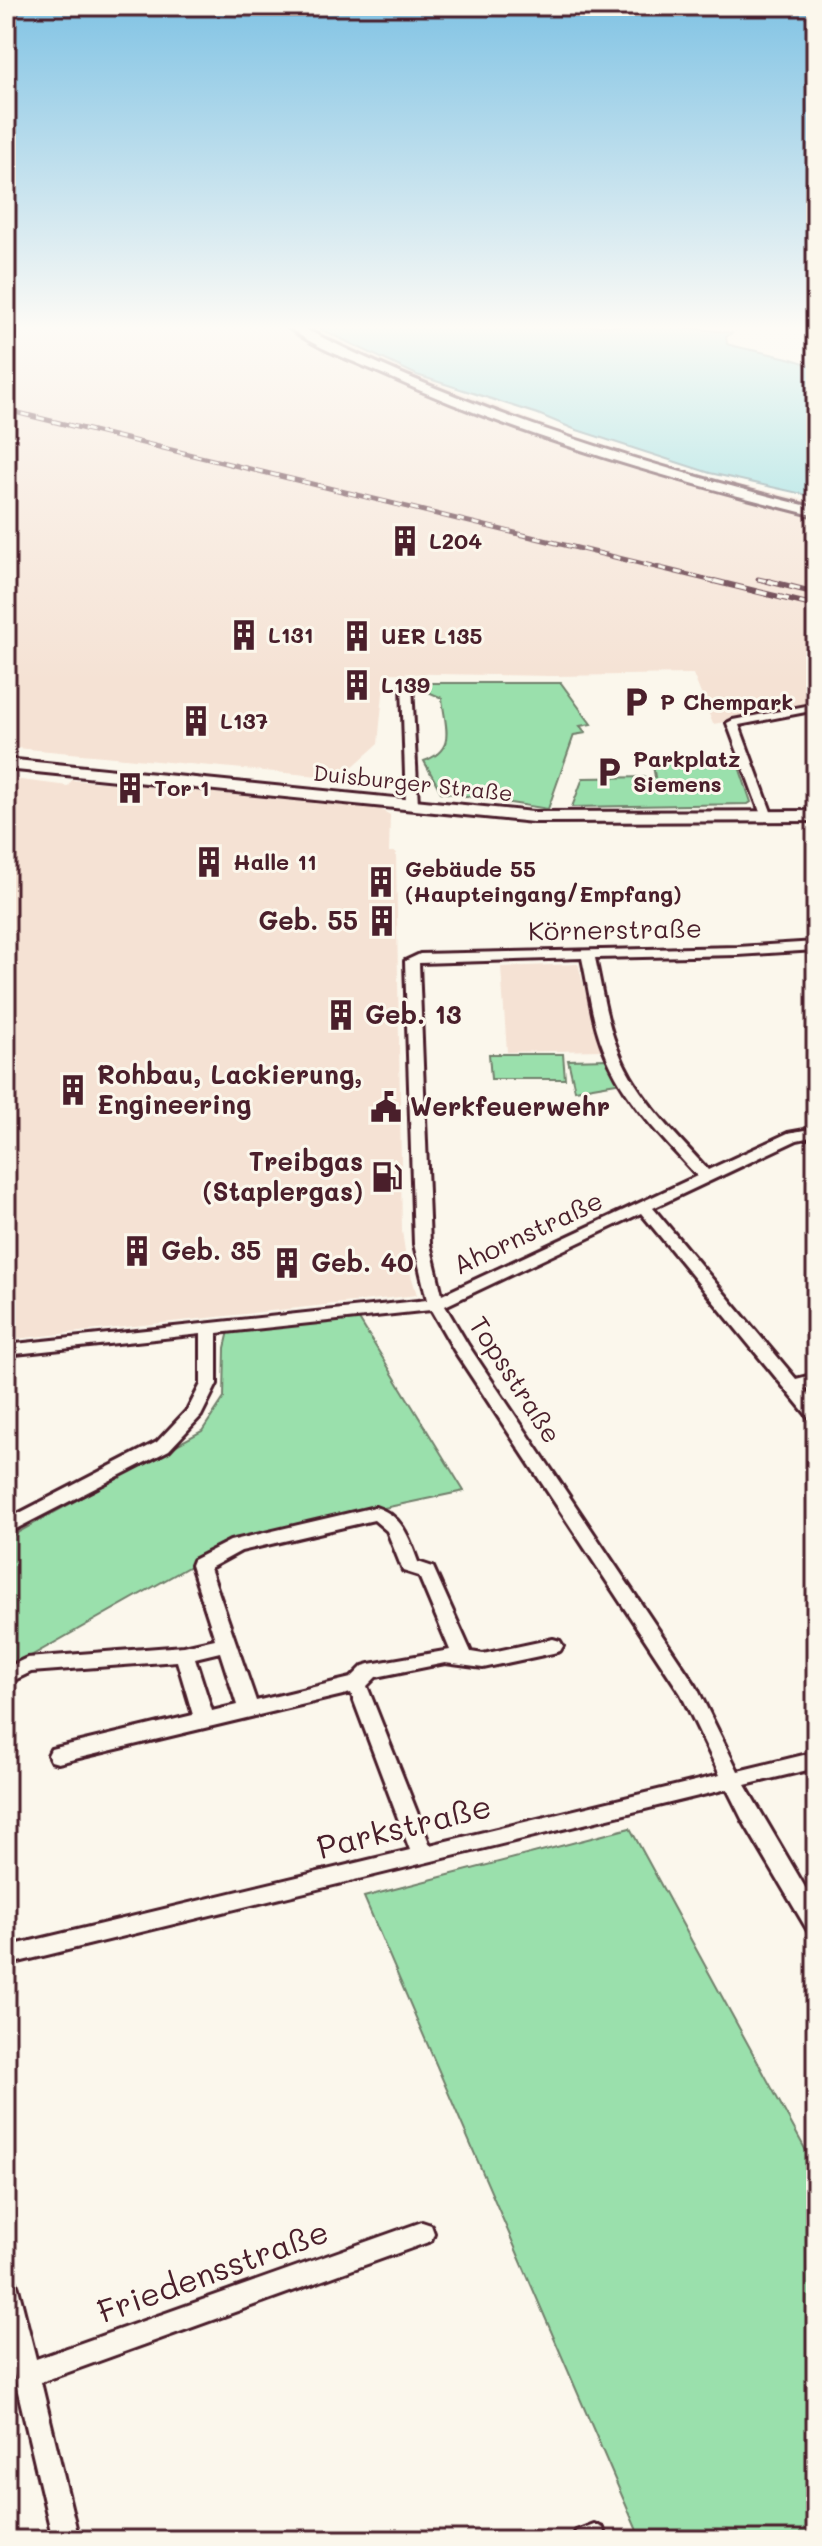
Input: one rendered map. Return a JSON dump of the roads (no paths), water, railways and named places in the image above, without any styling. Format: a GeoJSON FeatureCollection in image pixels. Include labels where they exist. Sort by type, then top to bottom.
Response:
{"type":"FeatureCollection","features":[{"type":"Feature","properties":{"kind":"main road","name":"Duisburger Straße"},"geometry":{"type":"LineString","coordinates":[[6,764],[532,817],[816,816]]}},
{"type":"Feature","properties":{"kind":"street"},"geometry":{"type":"LineString","coordinates":[[578,445],[654,469],[816,512]]}},
{"type":"Feature","properties":{"kind":"street"},"geometry":{"type":"LineString","coordinates":[[407,684],[412,805]]}},
{"type":"Feature","properties":{"kind":"street"},"geometry":{"type":"LineString","coordinates":[[767,817],[733,723],[816,707]]}},
{"type":"Feature","properties":{"kind":"street","name":"Körnerstraße"},"geometry":{"type":"LineString","coordinates":[[414,958],[816,946]]}},
{"type":"Feature","properties":{"kind":"street"},"geometry":{"type":"LineString","coordinates":[[588,955],[611,1051],[633,1091],[707,1178]]}},
{"type":"Feature","properties":{"kind":"street","name":"Topsstraße"},"geometry":{"type":"LineString","coordinates":[[414,958],[422,1244],[436,1304],[460,1346],[689,1691],[750,1815],[816,1925]]}},
{"type":"Feature","properties":{"kind":"street","name":"Ahornstraße"},"geometry":{"type":"LineString","coordinates":[[6,1350],[436,1304],[793,1136],[816,1132]]}},
{"type":"Feature","properties":{"kind":"street"},"geometry":{"type":"LineString","coordinates":[[645,1208],[816,1415]]}},
{"type":"Feature","properties":{"kind":"street"},"geometry":{"type":"LineString","coordinates":[[6,1528],[163,1446],[195,1412],[209,1384],[209,1330]]}},
{"type":"Feature","properties":{"kind":"street"},"geometry":{"type":"LineString","coordinates":[[792,1386],[816,1380]]}},
{"type":"Feature","properties":{"kind":"street"},"geometry":{"type":"LineString","coordinates":[[249,1710],[200,1565],[236,1546],[375,1513],[386,1516],[393,1524],[410,1566],[426,1572],[464,1659]]}},
{"type":"Feature","properties":{"kind":"street"},"geometry":{"type":"LineString","coordinates":[[6,1677],[27,1665],[184,1653],[226,1644]]}},
{"type":"Feature","properties":{"kind":"street"},"geometry":{"type":"LineString","coordinates":[[58,1755],[357,1684],[370,1671],[445,1656],[483,1661],[553,1646]]}},
{"type":"Feature","properties":{"kind":"street"},"geometry":{"type":"LineString","coordinates":[[184,1653],[205,1722]]}},
{"type":"Feature","properties":{"kind":"street"},"geometry":{"type":"LineString","coordinates":[[357,1684],[423,1855]]}},
{"type":"Feature","properties":{"kind":"street","name":"Parkstraße"},"geometry":{"type":"LineString","coordinates":[[6,1956],[816,1760]]}},
{"type":"Feature","properties":{"kind":"street","name":"Friedensstraße"},"geometry":{"type":"LineString","coordinates":[[26,2375],[422,2233]]}},
{"type":"Feature","properties":{"kind":"street"},"geometry":{"type":"LineString","coordinates":[[6,2288],[66,2540]]}},
{"type":"Feature","properties":{"kind":"water"},"geometry":{"type":"Polygon","coordinates":[[[623,445],[816,445],[816,497],[710,473],[623,445]]]}},
{"type":"Feature","properties":{"kind":"railway"},"geometry":{"type":"LineString","coordinates":[[150,445],[722,583]]}},
{"type":"Feature","properties":{"kind":"railway"},"geometry":{"type":"LineString","coordinates":[[758,579],[776,583]]}},
{"type":"Feature","properties":{"kind":"railway"},"geometry":{"type":"LineString","coordinates":[[714,581],[816,606]]}},
{"type":"Feature","properties":{"kind":"railway"},"geometry":{"type":"LineString","coordinates":[[768,581],[776,583]]}},
{"type":"Feature","properties":{"kind":"railway"},"geometry":{"type":"LineString","coordinates":[[776,583],[816,593]]}},
{"type":"Feature","properties":{"kind":"place","name":"L204"},"geometry":{"type":"Point","coordinates":[405,541]}},
{"type":"Feature","properties":{"kind":"place","name":"L131"},"geometry":{"type":"Point","coordinates":[244,635]}},
{"type":"Feature","properties":{"kind":"place","name":"UER L135"},"geometry":{"type":"Point","coordinates":[357,636]}},
{"type":"Feature","properties":{"kind":"place","name":"L139"},"geometry":{"type":"Point","coordinates":[357,685]}},
{"type":"Feature","properties":{"kind":"place","name":"P Chempark"},"geometry":{"type":"Point","coordinates":[636,702]}},
{"type":"Feature","properties":{"kind":"place","name":"L137"},"geometry":{"type":"Point","coordinates":[196,721]}},
{"type":"Feature","properties":{"kind":"place","name":"Parkplatz Siemens"},"geometry":{"type":"Point","coordinates":[609,772]}},
{"type":"Feature","properties":{"kind":"place","name":"Tor 1"},"geometry":{"type":"Point","coordinates":[130,788]}},
{"type":"Feature","properties":{"kind":"place","name":"Halle 11"},"geometry":{"type":"Point","coordinates":[209,862]}},
{"type":"Feature","properties":{"kind":"place","name":"Gebäude 55 (Haupteingang/Empfang)"},"geometry":{"type":"Point","coordinates":[381,882]}},
{"type":"Feature","properties":{"kind":"place","name":"Geb. 55"},"geometry":{"type":"Point","coordinates":[382,921]}},
{"type":"Feature","properties":{"kind":"place","name":"Geb. 13"},"geometry":{"type":"Point","coordinates":[341,1015]}},
{"type":"Feature","properties":{"kind":"place","name":"Rohbau, Lackierung, Engineering"},"geometry":{"type":"Point","coordinates":[73,1090]}},
{"type":"Feature","properties":{"kind":"place","name":"Werkfeuerwehr"},"geometry":{"type":"Point","coordinates":[386,1107]}},
{"type":"Feature","properties":{"kind":"place","name":"Treibgas (Staplergas)"},"geometry":{"type":"Point","coordinates":[387,1177]}},
{"type":"Feature","properties":{"kind":"place","name":"Geb. 35"},"geometry":{"type":"Point","coordinates":[137,1251]}},
{"type":"Feature","properties":{"kind":"place","name":"Geb. 40"},"geometry":{"type":"Point","coordinates":[287,1263]}}]}
